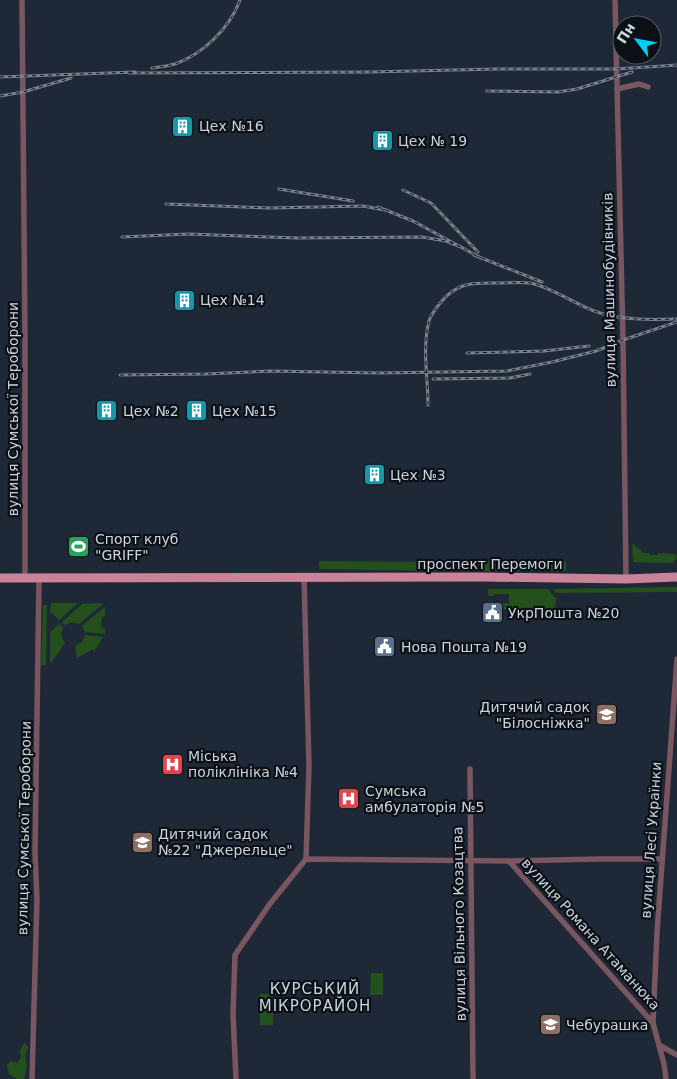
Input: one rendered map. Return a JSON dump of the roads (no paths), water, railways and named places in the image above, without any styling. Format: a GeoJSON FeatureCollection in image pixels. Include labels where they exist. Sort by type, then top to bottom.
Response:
{"type":"FeatureCollection","features":[{"type":"Feature","properties":{"kind":"main road","name":"проспект Перемоги"},"geometry":{"type":"LineString","coordinates":[[0,578],[677,577]]}},
{"type":"Feature","properties":{"kind":"street","name":"вулиця Сумської Тероборони"},"geometry":{"type":"LineString","coordinates":[[22,0],[25,578]]}},
{"type":"Feature","properties":{"kind":"street","name":"вулиця Машинобудівників"},"geometry":{"type":"LineString","coordinates":[[615,0],[626,578]]}},
{"type":"Feature","properties":{"kind":"street"},"geometry":{"type":"LineString","coordinates":[[617,89],[639,84],[648,87]]}},
{"type":"Feature","properties":{"kind":"street"},"geometry":{"type":"LineString","coordinates":[[236,1079],[233,1014],[235,955],[269,905],[306,859],[309,766],[304,577]]}},
{"type":"Feature","properties":{"kind":"street","name":"вулиця Сумської Тероборони"},"geometry":{"type":"LineString","coordinates":[[32,1079],[37,899],[35,853],[39,578]]}},
{"type":"Feature","properties":{"kind":"street","name":"вулиця Лесі Українки"},"geometry":{"type":"LineString","coordinates":[[653,1023],[662,859],[677,659]]}},
{"type":"Feature","properties":{"kind":"street","name":"вулиця Вільного Козацтва"},"geometry":{"type":"LineString","coordinates":[[470,769],[474,1079]]}},
{"type":"Feature","properties":{"kind":"street"},"geometry":{"type":"LineString","coordinates":[[508,861],[598,858],[662,859]]}},
{"type":"Feature","properties":{"kind":"street","name":"вулиця Романа Атаманюка"},"geometry":{"type":"LineString","coordinates":[[306,859],[508,861],[653,1023],[666,1079]]}},
{"type":"Feature","properties":{"kind":"street"},"geometry":{"type":"LineString","coordinates":[[659,1045],[677,1055]]}},
{"type":"Feature","properties":{"kind":"railway"},"geometry":{"type":"LineString","coordinates":[[152,68],[175,64],[196,54],[222,30],[230,20],[240,0]]}},
{"type":"Feature","properties":{"kind":"railway"},"geometry":{"type":"LineString","coordinates":[[129,73],[617,69],[677,65]]}},
{"type":"Feature","properties":{"kind":"railway"},"geometry":{"type":"LineString","coordinates":[[0,77],[135,72]]}},
{"type":"Feature","properties":{"kind":"railway"},"geometry":{"type":"LineString","coordinates":[[487,91],[558,92],[577,89],[632,72]]}},
{"type":"Feature","properties":{"kind":"railway"},"geometry":{"type":"LineString","coordinates":[[0,96],[23,92],[71,78]]}},
{"type":"Feature","properties":{"kind":"railway"},"geometry":{"type":"LineString","coordinates":[[279,189],[353,201]]}},
{"type":"Feature","properties":{"kind":"railway"},"geometry":{"type":"LineString","coordinates":[[403,190],[431,203],[478,252]]}},
{"type":"Feature","properties":{"kind":"railway"},"geometry":{"type":"LineString","coordinates":[[166,204],[270,208],[363,206],[385,210]]}},
{"type":"Feature","properties":{"kind":"railway"},"geometry":{"type":"LineString","coordinates":[[378,207],[413,221],[481,258]]}},
{"type":"Feature","properties":{"kind":"railway"},"geometry":{"type":"LineString","coordinates":[[122,237],[188,234],[297,238],[422,237],[446,241],[461,247]]}},
{"type":"Feature","properties":{"kind":"railway"},"geometry":{"type":"LineString","coordinates":[[474,255],[542,282]]}},
{"type":"Feature","properties":{"kind":"railway"},"geometry":{"type":"LineString","coordinates":[[428,405],[426,342],[429,321],[432,313],[447,295],[460,287],[482,283],[530,283],[539,285],[600,313],[638,319],[676,319]]}},
{"type":"Feature","properties":{"kind":"railway"},"geometry":{"type":"LineString","coordinates":[[120,375],[270,371],[379,373],[507,371],[596,351],[677,322]]}},
{"type":"Feature","properties":{"kind":"railway"},"geometry":{"type":"LineString","coordinates":[[467,353],[544,351],[589,346]]}},
{"type":"Feature","properties":{"kind":"railway"},"geometry":{"type":"LineString","coordinates":[[433,379],[510,378],[530,374]]}},
{"type":"Feature","properties":{"kind":"place","name":"Цех №16"},"geometry":{"type":"Point","coordinates":[183,126]}},
{"type":"Feature","properties":{"kind":"place","name":"Цех № 19"},"geometry":{"type":"Point","coordinates":[382,141]}},
{"type":"Feature","properties":{"kind":"place","name":"Цех №14"},"geometry":{"type":"Point","coordinates":[184,300]}},
{"type":"Feature","properties":{"kind":"place","name":"Цех №2"},"geometry":{"type":"Point","coordinates":[107,411]}},
{"type":"Feature","properties":{"kind":"place","name":"Цех №15"},"geometry":{"type":"Point","coordinates":[196,411]}},
{"type":"Feature","properties":{"kind":"place","name":"Цех №3"},"geometry":{"type":"Point","coordinates":[374,475]}},
{"type":"Feature","properties":{"kind":"place","name":"Спорт клуб \"GRIFF\""},"geometry":{"type":"Point","coordinates":[79,547]}},
{"type":"Feature","properties":{"kind":"place","name":"УкрПошта №20"},"geometry":{"type":"Point","coordinates":[492,613]}},
{"type":"Feature","properties":{"kind":"place","name":"Нова Пошта №19"},"geometry":{"type":"Point","coordinates":[385,647]}},
{"type":"Feature","properties":{"kind":"place","name":"Дитячий садок \"Білосніжка\""},"geometry":{"type":"Point","coordinates":[606,715]}},
{"type":"Feature","properties":{"kind":"place","name":"Міська поліклініка №4"},"geometry":{"type":"Point","coordinates":[172,764]}},
{"type":"Feature","properties":{"kind":"place","name":"Сумська амбулаторія №5"},"geometry":{"type":"Point","coordinates":[349,799]}},
{"type":"Feature","properties":{"kind":"place","name":"Дитячий садок №22 \"Джерельце\""},"geometry":{"type":"Point","coordinates":[142,842]}},
{"type":"Feature","properties":{"kind":"place","name":"Чебурашка"},"geometry":{"type":"Point","coordinates":[550,1025]}},
{"type":"Feature","properties":{"kind":"district","name":"КУРСЬКИЙ МІКРОРАЙОН"},"geometry":{"type":"Point","coordinates":[315,998]}}]}
